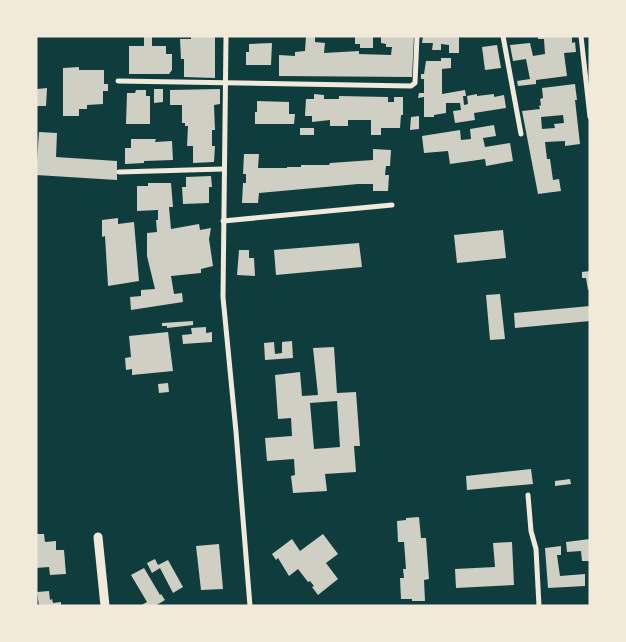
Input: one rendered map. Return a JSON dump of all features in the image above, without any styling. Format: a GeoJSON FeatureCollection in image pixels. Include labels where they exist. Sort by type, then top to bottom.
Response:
{"type":"FeatureCollection","features":[{"type":"Feature","properties":{"kind":"street"},"geometry":{"type":"LineString","coordinates":[[226,36],[223,297],[250,606]]}},
{"type":"Feature","properties":{"kind":"street"},"geometry":{"type":"LineString","coordinates":[[118,81],[411,86],[415,83],[417,36]]}},
{"type":"Feature","properties":{"kind":"street"},"geometry":{"type":"LineString","coordinates":[[503,36],[521,134]]}},
{"type":"Feature","properties":{"kind":"street"},"geometry":{"type":"LineString","coordinates":[[581,36],[590,117]]}},
{"type":"Feature","properties":{"kind":"street"},"geometry":{"type":"LineString","coordinates":[[119,172],[223,169]]}},
{"type":"Feature","properties":{"kind":"street"},"geometry":{"type":"LineString","coordinates":[[224,221],[392,205]]}},
{"type":"Feature","properties":{"kind":"street"},"geometry":{"type":"LineString","coordinates":[[528,495],[531,531],[536,549],[540,606]]}},
{"type":"Feature","properties":{"kind":"street"},"geometry":{"type":"LineString","coordinates":[[98,537],[105,606]]}},
{"type":"Feature","properties":{"kind":"building"},"geometry":{"type":"Polygon","coordinates":[[[144,36],[152,36],[152,46],[166,46],[166,54],[172,54],[172,70],[169,74],[129,74],[129,46],[144,46],[144,36]]]}},
{"type":"Feature","properties":{"kind":"building"},"geometry":{"type":"Polygon","coordinates":[[[191,36],[215,36],[215,78],[184,77],[184,59],[181,59],[180,39],[191,39],[191,36]]]}},
{"type":"Feature","properties":{"kind":"building"},"geometry":{"type":"Polygon","coordinates":[[[306,36],[315,36],[315,42],[325,43],[324,53],[359,51],[359,54],[391,55],[392,47],[386,47],[386,44],[381,43],[381,36],[414,36],[412,77],[279,76],[279,55],[295,56],[295,52],[305,51],[306,36]]]}},
{"type":"Feature","properties":{"kind":"building"},"geometry":{"type":"Polygon","coordinates":[[[355,36],[373,36],[373,48],[360,48],[360,44],[355,44],[355,36]]]}},
{"type":"Feature","properties":{"kind":"building"},"geometry":{"type":"Polygon","coordinates":[[[423,36],[459,36],[459,53],[449,53],[449,45],[441,44],[441,50],[432,50],[433,43],[422,43],[423,36]]]}},
{"type":"Feature","properties":{"kind":"building"},"geometry":{"type":"Polygon","coordinates":[[[538,36],[572,36],[572,43],[575,42],[576,52],[564,53],[567,76],[536,80],[536,84],[518,86],[517,81],[530,79],[526,59],[513,61],[510,45],[530,43],[533,56],[545,54],[544,39],[538,39],[538,36]]]}},
{"type":"Feature","properties":{"kind":"building"},"geometry":{"type":"Polygon","coordinates":[[[272,43],[271,65],[246,65],[246,52],[249,52],[249,44],[272,43]]]}},
{"type":"Feature","properties":{"kind":"building"},"geometry":{"type":"Polygon","coordinates":[[[497,45],[501,68],[485,70],[482,47],[497,45]]]}},
{"type":"Feature","properties":{"kind":"building"},"geometry":{"type":"Polygon","coordinates":[[[441,58],[451,58],[451,68],[442,69],[442,94],[465,90],[466,96],[463,96],[464,105],[468,104],[467,96],[494,94],[494,97],[504,95],[506,108],[474,113],[475,120],[455,123],[453,111],[461,110],[460,103],[446,103],[446,113],[434,115],[434,117],[424,117],[424,97],[418,98],[419,93],[424,93],[424,79],[421,79],[421,74],[424,74],[426,61],[441,61],[441,58]]]}},
{"type":"Feature","properties":{"kind":"building"},"geometry":{"type":"Polygon","coordinates":[[[79,67],[79,70],[104,70],[104,84],[108,84],[108,91],[103,91],[103,104],[87,105],[87,109],[79,109],[79,116],[63,116],[63,68],[79,67]]]}},
{"type":"Feature","properties":{"kind":"building"},"geometry":{"type":"Polygon","coordinates":[[[575,84],[580,144],[565,146],[565,141],[545,142],[547,159],[550,159],[553,180],[559,179],[561,191],[538,194],[522,111],[540,109],[540,99],[543,98],[542,88],[575,84]],[[563,115],[541,117],[542,129],[555,128],[554,124],[564,123],[563,115]]]}},
{"type":"Feature","properties":{"kind":"building"},"geometry":{"type":"Polygon","coordinates":[[[47,88],[46,106],[36,106],[37,89],[47,88]]]}},
{"type":"Feature","properties":{"kind":"building"},"geometry":{"type":"Polygon","coordinates":[[[154,89],[163,89],[163,102],[154,103],[154,89]]]}},
{"type":"Feature","properties":{"kind":"building"},"geometry":{"type":"Polygon","coordinates":[[[220,89],[220,104],[214,105],[215,130],[212,130],[212,146],[215,146],[214,162],[193,163],[193,146],[187,146],[188,126],[182,123],[182,105],[170,105],[170,90],[220,89]]]}},
{"type":"Feature","properties":{"kind":"building"},"geometry":{"type":"Polygon","coordinates":[[[136,90],[146,90],[146,96],[150,96],[150,124],[126,124],[127,93],[135,93],[136,90]]]}},
{"type":"Feature","properties":{"kind":"building"},"geometry":{"type":"Polygon","coordinates":[[[314,94],[324,95],[324,99],[339,99],[339,96],[388,97],[388,102],[394,102],[394,97],[403,97],[403,115],[401,115],[400,128],[381,128],[381,135],[371,135],[371,120],[348,120],[348,126],[330,126],[330,120],[312,122],[312,116],[305,116],[306,99],[314,99],[314,94]]]}},
{"type":"Feature","properties":{"kind":"building"},"geometry":{"type":"Polygon","coordinates":[[[257,101],[289,102],[289,114],[295,114],[294,124],[255,124],[257,101]]]}},
{"type":"Feature","properties":{"kind":"building"},"geometry":{"type":"Polygon","coordinates":[[[419,116],[419,129],[410,130],[411,117],[419,116]]]}},
{"type":"Feature","properties":{"kind":"building"},"geometry":{"type":"Polygon","coordinates":[[[494,125],[496,136],[483,138],[485,147],[510,143],[513,161],[486,166],[485,159],[450,164],[448,151],[424,153],[422,136],[460,130],[461,140],[471,139],[470,129],[494,125]]]}},
{"type":"Feature","properties":{"kind":"building"},"geometry":{"type":"Polygon","coordinates":[[[300,128],[314,128],[314,135],[300,135],[300,128]]]}},
{"type":"Feature","properties":{"kind":"building"},"geometry":{"type":"Polygon","coordinates":[[[39,132],[57,133],[56,157],[117,161],[117,180],[36,175],[39,132]]]}},
{"type":"Feature","properties":{"kind":"building"},"geometry":{"type":"Polygon","coordinates":[[[131,139],[156,139],[155,142],[172,141],[173,160],[125,164],[125,148],[131,148],[131,139]]]}},
{"type":"Feature","properties":{"kind":"building"},"geometry":{"type":"Polygon","coordinates":[[[373,149],[391,150],[390,166],[386,166],[385,175],[389,175],[388,191],[373,191],[373,184],[358,184],[259,193],[258,203],[242,203],[243,183],[246,183],[246,174],[243,174],[244,154],[259,154],[258,168],[287,168],[301,167],[301,165],[329,165],[330,163],[373,160],[373,149]]]}},
{"type":"Feature","properties":{"kind":"building"},"geometry":{"type":"Polygon","coordinates":[[[211,176],[212,187],[209,187],[209,203],[183,204],[182,187],[186,187],[186,177],[211,176]]]}},
{"type":"Feature","properties":{"kind":"building"},"geometry":{"type":"Polygon","coordinates":[[[148,183],[171,183],[173,207],[169,207],[171,229],[199,224],[200,230],[211,228],[209,239],[213,266],[201,269],[201,273],[171,276],[174,294],[182,293],[183,302],[131,310],[130,297],[141,296],[141,290],[155,289],[147,256],[147,233],[157,232],[156,220],[158,220],[158,210],[137,211],[137,186],[148,186],[148,183]]]}},
{"type":"Feature","properties":{"kind":"building"},"geometry":{"type":"Polygon","coordinates":[[[118,218],[118,224],[134,222],[139,281],[108,286],[105,236],[102,237],[102,220],[118,218]]]}},
{"type":"Feature","properties":{"kind":"building"},"geometry":{"type":"Polygon","coordinates":[[[503,230],[506,258],[457,263],[454,235],[503,230]]]}},
{"type":"Feature","properties":{"kind":"building"},"geometry":{"type":"Polygon","coordinates":[[[359,243],[362,267],[276,275],[274,250],[359,243]]]}},
{"type":"Feature","properties":{"kind":"building"},"geometry":{"type":"Polygon","coordinates":[[[239,250],[249,250],[249,258],[254,258],[255,276],[237,275],[239,250]]]}},
{"type":"Feature","properties":{"kind":"building"},"geometry":{"type":"Polygon","coordinates":[[[590,271],[590,289],[588,290],[586,278],[582,278],[582,272],[590,271]]]}},
{"type":"Feature","properties":{"kind":"building"},"geometry":{"type":"Polygon","coordinates":[[[500,294],[505,339],[490,340],[486,295],[500,294]]]}},
{"type":"Feature","properties":{"kind":"building"},"geometry":{"type":"Polygon","coordinates":[[[590,306],[590,321],[515,328],[514,313],[590,306]]]}},
{"type":"Feature","properties":{"kind":"building"},"geometry":{"type":"Polygon","coordinates":[[[193,321],[193,325],[167,328],[167,326],[162,326],[162,323],[193,321]]]}},
{"type":"Feature","properties":{"kind":"building"},"geometry":{"type":"Polygon","coordinates":[[[206,327],[206,333],[212,332],[212,342],[183,344],[182,335],[192,334],[191,328],[206,327]]]}},
{"type":"Feature","properties":{"kind":"building"},"geometry":{"type":"Polygon","coordinates":[[[168,332],[173,371],[132,375],[132,369],[126,370],[125,358],[131,357],[129,336],[168,332]]]}},
{"type":"Feature","properties":{"kind":"building"},"geometry":{"type":"Polygon","coordinates":[[[292,341],[293,358],[265,360],[264,343],[274,342],[275,354],[282,353],[282,342],[292,341]]]}},
{"type":"Feature","properties":{"kind":"building"},"geometry":{"type":"Polygon","coordinates":[[[334,347],[337,393],[356,392],[360,446],[354,446],[356,472],[325,474],[327,491],[293,493],[291,476],[295,475],[294,459],[267,461],[265,438],[292,436],[291,418],[278,419],[275,375],[300,372],[302,396],[318,395],[313,348],[334,347]],[[337,401],[310,403],[314,449],[340,447],[337,401]]]}},
{"type":"Feature","properties":{"kind":"building"},"geometry":{"type":"Polygon","coordinates":[[[168,383],[169,392],[159,393],[158,384],[168,383]]]}},
{"type":"Feature","properties":{"kind":"building"},"geometry":{"type":"Polygon","coordinates":[[[531,469],[533,484],[467,490],[466,476],[531,469]]]}},
{"type":"Feature","properties":{"kind":"building"},"geometry":{"type":"Polygon","coordinates":[[[570,479],[571,484],[555,486],[555,481],[570,479]]]}},
{"type":"Feature","properties":{"kind":"building"},"geometry":{"type":"Polygon","coordinates":[[[419,517],[421,538],[426,538],[429,579],[424,580],[425,601],[412,601],[412,599],[401,599],[400,578],[404,578],[403,569],[406,569],[404,542],[398,542],[397,521],[419,517]]]}},
{"type":"Feature","properties":{"kind":"building"},"geometry":{"type":"Polygon","coordinates":[[[36,534],[44,534],[45,542],[56,541],[56,550],[64,550],[66,574],[50,575],[49,567],[36,568],[36,534]]]}},
{"type":"Feature","properties":{"kind":"building"},"geometry":{"type":"Polygon","coordinates":[[[323,534],[338,554],[326,563],[338,579],[318,595],[312,587],[314,586],[310,581],[308,582],[298,569],[289,576],[278,558],[276,560],[272,554],[292,539],[300,551],[323,534]]]}},
{"type":"Feature","properties":{"kind":"building"},"geometry":{"type":"Polygon","coordinates":[[[590,539],[590,561],[582,561],[581,551],[567,552],[566,542],[590,539]]]}},
{"type":"Feature","properties":{"kind":"building"},"geometry":{"type":"Polygon","coordinates":[[[512,542],[514,585],[456,588],[455,569],[495,567],[493,543],[512,542]]]}},
{"type":"Feature","properties":{"kind":"building"},"geometry":{"type":"Polygon","coordinates":[[[219,544],[223,589],[201,590],[196,546],[219,544]]]}},
{"type":"Feature","properties":{"kind":"building"},"geometry":{"type":"Polygon","coordinates":[[[561,546],[561,555],[557,555],[560,576],[585,574],[585,586],[548,588],[545,548],[561,546]]]}},
{"type":"Feature","properties":{"kind":"building"},"geometry":{"type":"Polygon","coordinates":[[[155,559],[158,565],[168,560],[183,587],[173,593],[160,568],[152,573],[147,563],[155,559]]]}},
{"type":"Feature","properties":{"kind":"building"},"geometry":{"type":"Polygon","coordinates":[[[144,568],[165,600],[155,606],[140,606],[147,602],[131,575],[144,568]]]}},
{"type":"Feature","properties":{"kind":"building"},"geometry":{"type":"Polygon","coordinates":[[[49,591],[50,600],[52,599],[53,603],[61,602],[61,606],[39,606],[37,592],[49,591]]]}}]}
